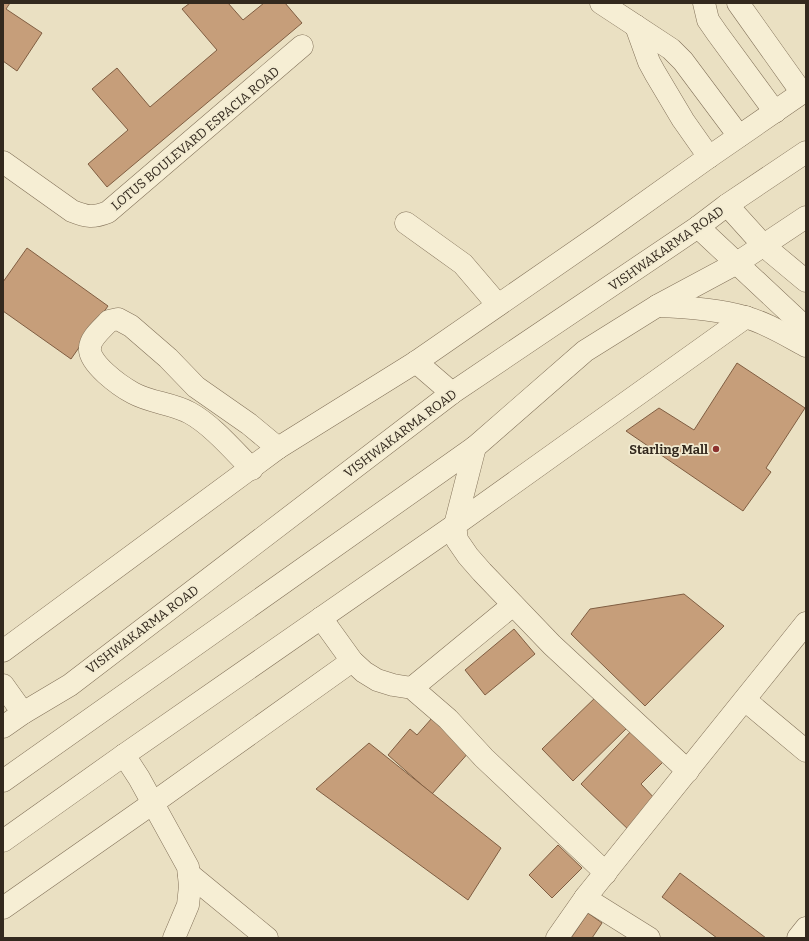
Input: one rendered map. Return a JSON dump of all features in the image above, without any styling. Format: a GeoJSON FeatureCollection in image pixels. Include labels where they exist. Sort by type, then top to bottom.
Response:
{"type":"FeatureCollection","features":[{"type":"Feature","properties":{"kind":"street"},"geometry":{"type":"LineString","coordinates":[[602,3],[671,49],[683,60],[739,136]]}},
{"type":"Feature","properties":{"kind":"street"},"geometry":{"type":"LineString","coordinates":[[704,3],[708,20],[716,33],[775,112]]}},
{"type":"Feature","properties":{"kind":"street"},"geometry":{"type":"LineString","coordinates":[[3,651],[252,469],[278,448],[416,362],[804,91],[738,3]]}},
{"type":"Feature","properties":{"kind":"street"},"geometry":{"type":"LineString","coordinates":[[636,26],[649,62],[655,73],[683,120],[709,157]]}},
{"type":"Feature","properties":{"kind":"street","name":"LOTUS BOULEVARD ESPACIA ROAD"},"geometry":{"type":"LineString","coordinates":[[3,162],[72,211],[85,216],[96,216],[108,212],[302,46]]}},
{"type":"Feature","properties":{"kind":"street","name":"VISHWAKARMA ROAD"},"geometry":{"type":"LineString","coordinates":[[3,727],[23,713],[70,685],[452,393],[698,227],[726,206],[806,152]]}},
{"type":"Feature","properties":{"kind":"street"},"geometry":{"type":"LineString","coordinates":[[726,206],[764,246],[806,281]]}},
{"type":"Feature","properties":{"kind":"street"},"geometry":{"type":"LineString","coordinates":[[3,781],[475,447],[585,351],[657,306],[737,264],[806,217]]}},
{"type":"Feature","properties":{"kind":"street"},"geometry":{"type":"LineString","coordinates":[[406,224],[463,264],[498,305]]}},
{"type":"Feature","properties":{"kind":"street"},"geometry":{"type":"LineString","coordinates":[[698,227],[806,328]]}},
{"type":"Feature","properties":{"kind":"street"},"geometry":{"type":"LineString","coordinates":[[657,306],[703,308],[746,317],[772,327],[806,346]]}},
{"type":"Feature","properties":{"kind":"street"},"geometry":{"type":"LineString","coordinates":[[3,841],[131,766],[329,628],[460,540],[746,317]]}},
{"type":"Feature","properties":{"kind":"street"},"geometry":{"type":"LineString","coordinates":[[252,469],[201,420],[190,413],[166,403],[133,393],[100,368],[92,358],[90,346],[92,340],[109,320],[122,320],[136,330],[168,358],[207,396],[250,424],[278,448]]}},
{"type":"Feature","properties":{"kind":"street"},"geometry":{"type":"LineString","coordinates":[[416,362],[452,393]]}},
{"type":"Feature","properties":{"kind":"street"},"geometry":{"type":"LineString","coordinates":[[166,403],[183,374]]}},
{"type":"Feature","properties":{"kind":"street"},"geometry":{"type":"LineString","coordinates":[[475,447],[460,540],[513,605],[552,645],[688,771]]}},
{"type":"Feature","properties":{"kind":"street"},"geometry":{"type":"LineString","coordinates":[[412,688],[513,605]]}},
{"type":"Feature","properties":{"kind":"street"},"geometry":{"type":"LineString","coordinates":[[557,938],[585,898],[806,623]]}},
{"type":"Feature","properties":{"kind":"street"},"geometry":{"type":"LineString","coordinates":[[329,628],[352,661],[364,672],[377,680],[393,685],[412,688],[448,719],[484,758],[606,873]]}},
{"type":"Feature","properties":{"kind":"street"},"geometry":{"type":"LineString","coordinates":[[3,908],[352,661]]}},
{"type":"Feature","properties":{"kind":"street"},"geometry":{"type":"LineString","coordinates":[[3,685],[23,713]]}},
{"type":"Feature","properties":{"kind":"street"},"geometry":{"type":"LineString","coordinates":[[745,700],[806,751]]}},
{"type":"Feature","properties":{"kind":"street"},"geometry":{"type":"LineString","coordinates":[[131,766],[188,867],[190,886],[188,905],[174,938]]}},
{"type":"Feature","properties":{"kind":"street"},"geometry":{"type":"LineString","coordinates":[[189,874],[261,936]]}},
{"type":"Feature","properties":{"kind":"street"},"geometry":{"type":"LineString","coordinates":[[585,898],[649,938]]}},
{"type":"Feature","properties":{"kind":"street"},"geometry":{"type":"LineString","coordinates":[[798,938],[806,928]]}},
{"type":"Feature","properties":{"kind":"building"},"geometry":{"type":"Polygon","coordinates":[[[3,3],[10,3],[6,9],[42,33],[17,71],[3,61],[3,3]]]}},
{"type":"Feature","properties":{"kind":"building"},"geometry":{"type":"Polygon","coordinates":[[[190,3],[228,3],[243,20],[264,3],[285,3],[302,23],[107,187],[88,164],[128,130],[92,89],[117,68],[150,107],[217,50],[182,9],[190,3]]]}},
{"type":"Feature","properties":{"kind":"building"},"geometry":{"type":"Polygon","coordinates":[[[27,248],[108,306],[71,359],[3,311],[3,282],[27,248]]]}},
{"type":"Feature","properties":{"kind":"building","name":"Starling Mall"},"geometry":{"type":"Polygon","coordinates":[[[737,363],[805,408],[766,468],[771,472],[743,511],[626,431],[659,408],[694,430],[737,363]]]}},
{"type":"Feature","properties":{"kind":"building"},"geometry":{"type":"Polygon","coordinates":[[[684,594],[724,626],[645,706],[571,634],[590,609],[684,594]]]}},
{"type":"Feature","properties":{"kind":"building"},"geometry":{"type":"Polygon","coordinates":[[[514,629],[535,654],[485,695],[465,670],[514,629]]]}},
{"type":"Feature","properties":{"kind":"building"},"geometry":{"type":"Polygon","coordinates":[[[598,695],[629,726],[573,781],[542,749],[598,695]]]}},
{"type":"Feature","properties":{"kind":"building"},"geometry":{"type":"Polygon","coordinates":[[[432,718],[470,751],[432,794],[388,755],[410,729],[417,735],[432,718]]]}},
{"type":"Feature","properties":{"kind":"building"},"geometry":{"type":"Polygon","coordinates":[[[633,729],[665,760],[641,784],[657,801],[633,834],[581,784],[633,729]]]}},
{"type":"Feature","properties":{"kind":"building"},"geometry":{"type":"Polygon","coordinates":[[[369,743],[501,848],[468,900],[316,789],[369,743]]]}},
{"type":"Feature","properties":{"kind":"building"},"geometry":{"type":"Polygon","coordinates":[[[558,845],[582,868],[552,898],[529,875],[558,845]]]}},
{"type":"Feature","properties":{"kind":"building"},"geometry":{"type":"Polygon","coordinates":[[[680,873],[766,938],[717,938],[662,897],[680,873]]]}},
{"type":"Feature","properties":{"kind":"building"},"geometry":{"type":"Polygon","coordinates":[[[588,913],[602,923],[592,938],[571,938],[588,913]]]}},
{"type":"Feature","properties":{"kind":"place","name":"Starling Mall"},"geometry":{"type":"Point","coordinates":[716,449]}}]}
